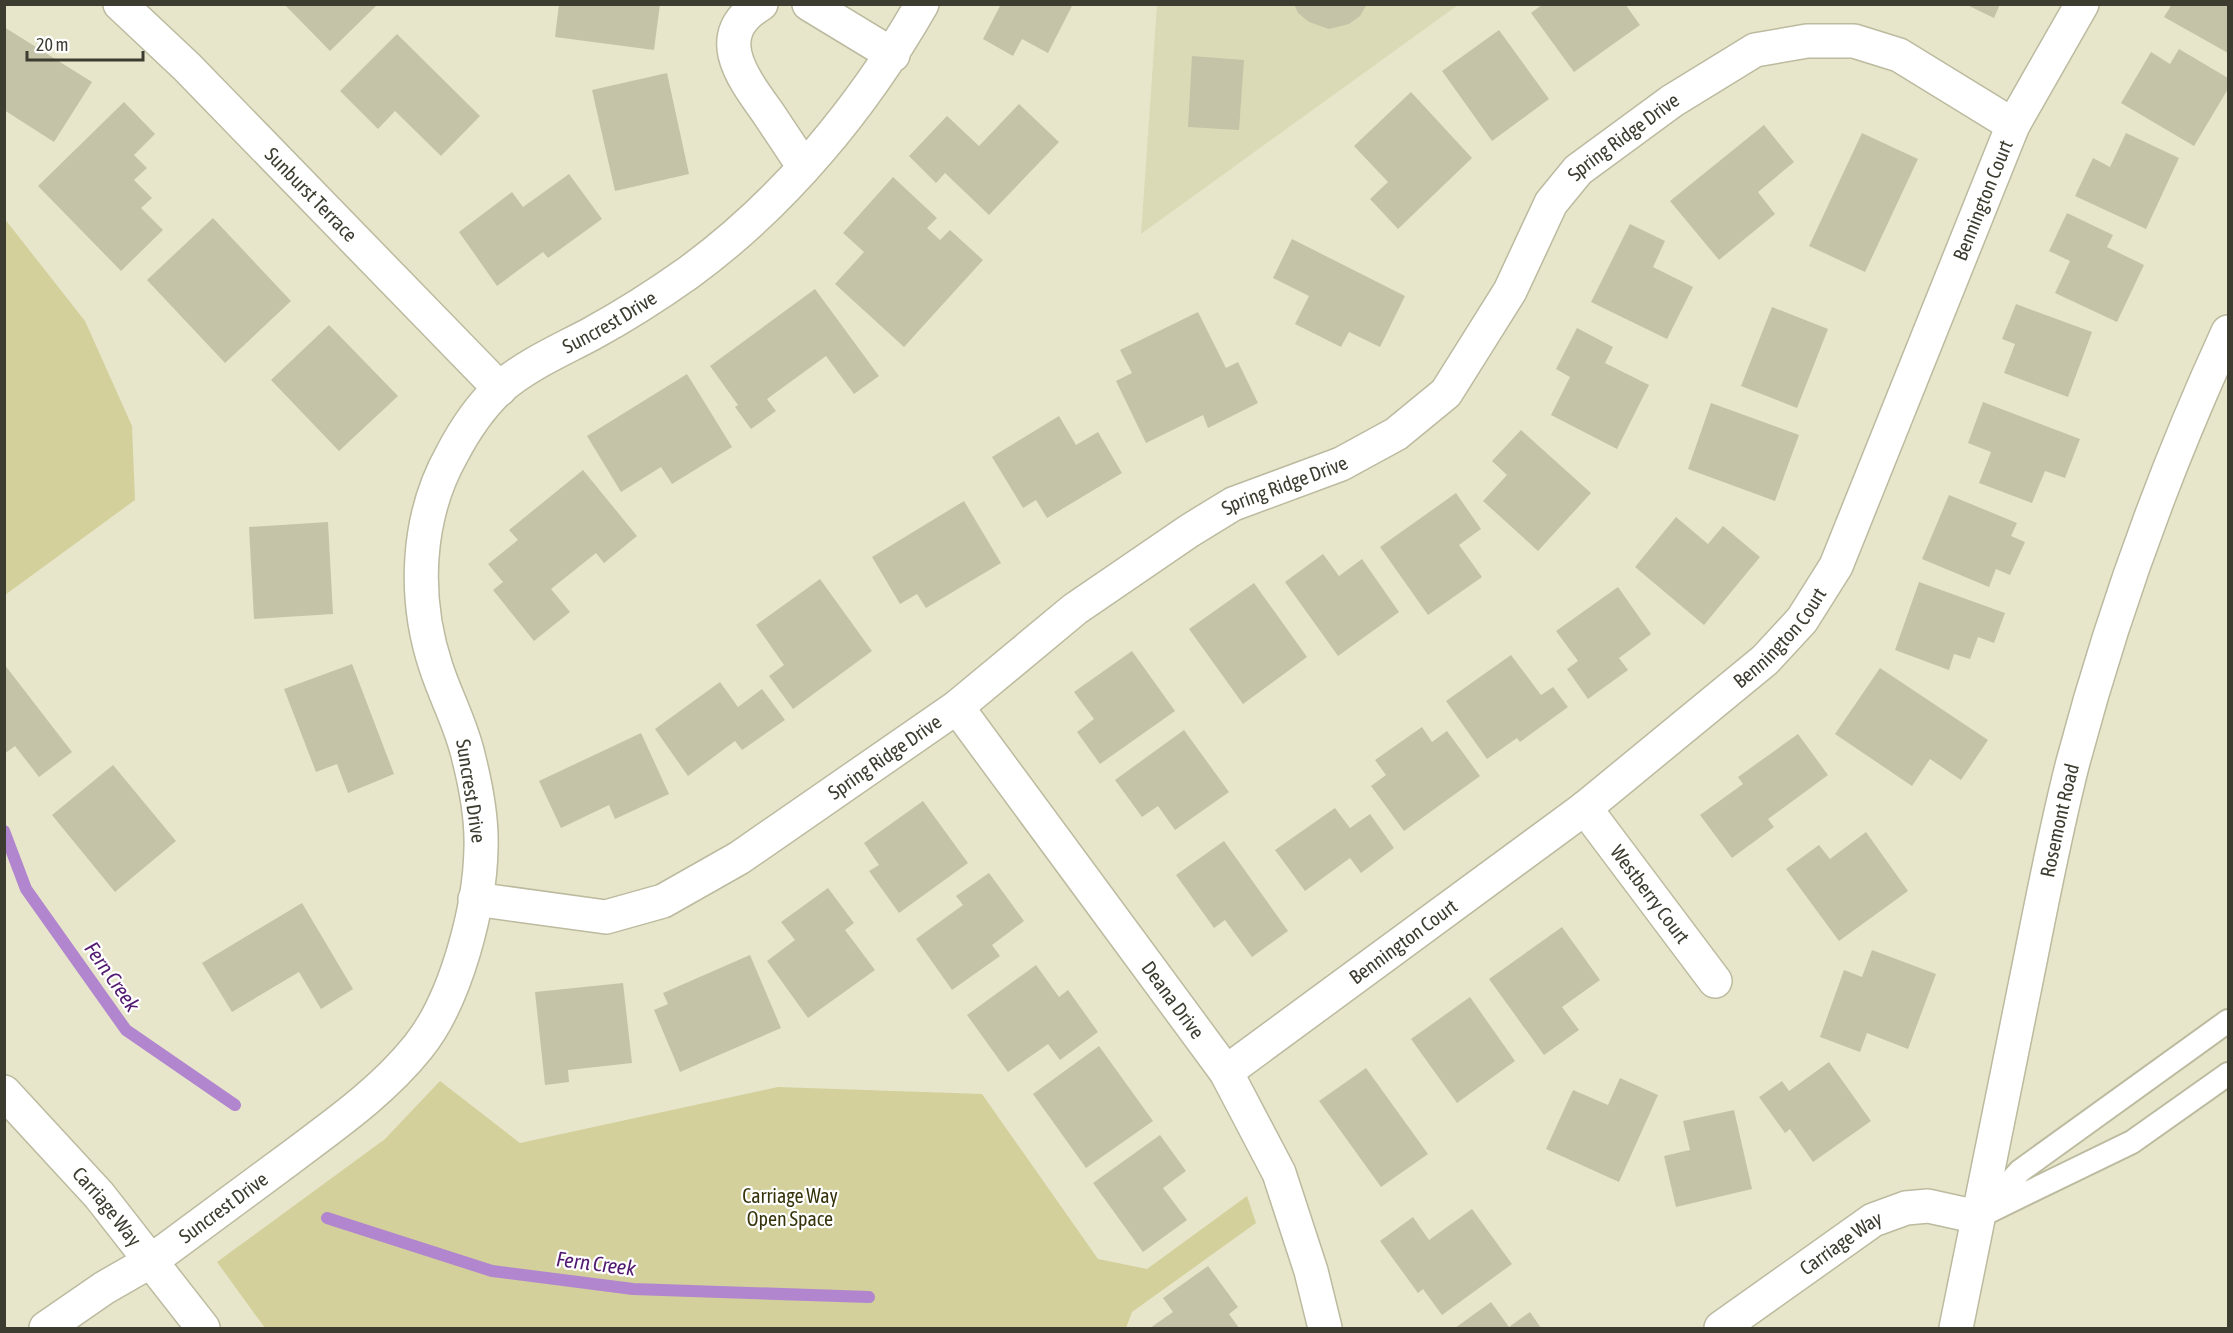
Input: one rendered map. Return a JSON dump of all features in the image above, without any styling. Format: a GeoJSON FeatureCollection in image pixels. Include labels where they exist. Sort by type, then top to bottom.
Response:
{"type":"FeatureCollection","features":[{"type":"Feature","properties":{"kind":"street","name":"Sunburst Terrace"},"geometry":{"type":"LineString","coordinates":[[120,4],[181,61],[500,388]]}},
{"type":"Feature","properties":{"kind":"street"},"geometry":{"type":"LineString","coordinates":[[761,4],[752,10],[738,26],[734,46],[737,66],[747,86],[804,167]]}},
{"type":"Feature","properties":{"kind":"street"},"geometry":{"type":"LineString","coordinates":[[809,4],[893,55]]}},
{"type":"Feature","properties":{"kind":"street","name":"Suncrest Drive"},"geometry":{"type":"LineString","coordinates":[[46,1329],[104,1288],[151,1261],[343,1119],[377,1091],[419,1046],[435,1020],[463,952],[475,899],[481,848],[477,802],[462,729],[437,670],[426,634],[422,602],[422,560],[427,518],[451,455],[500,388],[537,363],[594,332],[686,274],[763,209],[804,167],[893,55],[922,4]]}},
{"type":"Feature","properties":{"kind":"street","name":"Bennington Court"},"geometry":{"type":"LineString","coordinates":[[1226,1071],[1585,808],[1765,660],[1802,620],[1836,566],[1912,370],[2013,125],[2082,4]]}},
{"type":"Feature","properties":{"kind":"street","name":"Spring Ridge Drive"},"geometry":{"type":"LineString","coordinates":[[475,899],[606,917],[663,901],[739,858],[957,707],[1075,609],[1224,509],[1341,464],[1404,428],[1446,393],[1510,291],[1551,203],[1578,170],[1672,101],[1755,50],[1807,41],[1854,40],[1899,55],[2013,125]]}},
{"type":"Feature","properties":{"kind":"street","name":"Rosemont Road"},"geometry":{"type":"LineString","coordinates":[[1956,1329],[2050,864],[2089,705],[2140,545],[2229,332]]}},
{"type":"Feature","properties":{"kind":"street","name":"Deana Drive"},"geometry":{"type":"LineString","coordinates":[[957,707],[1226,1071],[1279,1173],[1311,1271],[1325,1329]]}},
{"type":"Feature","properties":{"kind":"street","name":"Westberry Court"},"geometry":{"type":"LineString","coordinates":[[1585,808],[1715,981]]}},
{"type":"Feature","properties":{"kind":"street","name":"Carriage Way"},"geometry":{"type":"LineString","coordinates":[[4,1092],[77,1169],[203,1329]]}},
{"type":"Feature","properties":{"kind":"street","name":"Carriage Way"},"geometry":{"type":"LineString","coordinates":[[1721,1329],[1873,1220],[1892,1212],[1928,1206],[1978,1217]]}},
{"type":"Feature","properties":{"kind":"lane"},"geometry":{"type":"LineString","coordinates":[[1978,1217],[2020,1171],[2229,1021]]}},
{"type":"Feature","properties":{"kind":"lane"},"geometry":{"type":"LineString","coordinates":[[1978,1217],[2132,1142],[2229,1074]]}},
{"type":"Feature","properties":{"kind":"shaded area"},"geometry":{"type":"Polygon","coordinates":[[[1157,5],[1458,5],[1141,234],[1157,5]]]}},
{"type":"Feature","properties":{"kind":"green space"},"geometry":{"type":"Polygon","coordinates":[[[4,218],[85,321],[132,426],[135,500],[5,595],[4,218]]]}},
{"type":"Feature","properties":{"kind":"green space","name":"Carriage Way Open Space"},"geometry":{"type":"Polygon","coordinates":[[[440,1081],[520,1143],[778,1087],[982,1094],[1098,1259],[1147,1269],[1247,1196],[1256,1223],[1132,1312],[1126,1328],[265,1328],[217,1262],[385,1139],[440,1081]]]}},
{"type":"Feature","properties":{"kind":"building"},"geometry":{"type":"Polygon","coordinates":[[[284,4],[378,4],[330,51],[284,4]]]}},
{"type":"Feature","properties":{"kind":"building"},"geometry":{"type":"Polygon","coordinates":[[[559,4],[660,4],[654,50],[555,37],[559,4]]]}},
{"type":"Feature","properties":{"kind":"building"},"geometry":{"type":"Polygon","coordinates":[[[1001,4],[1073,4],[1048,53],[1022,39],[1013,56],[983,39],[1001,4]]]}},
{"type":"Feature","properties":{"kind":"building"},"geometry":{"type":"Polygon","coordinates":[[[1294,4],[1367,4],[1360,16],[1349,24],[1329,29],[1309,22],[1298,13],[1294,4]]]}},
{"type":"Feature","properties":{"kind":"building"},"geometry":{"type":"Polygon","coordinates":[[[1543,4],[1625,4],[1640,25],[1574,72],[1531,13],[1543,4]]]}},
{"type":"Feature","properties":{"kind":"building"},"geometry":{"type":"Polygon","coordinates":[[[1965,4],[2000,4],[1994,18],[1965,4]]]}},
{"type":"Feature","properties":{"kind":"building"},"geometry":{"type":"Polygon","coordinates":[[[2172,4],[2228,4],[2228,53],[2164,17],[2172,4]]]}},
{"type":"Feature","properties":{"kind":"building"},"geometry":{"type":"Polygon","coordinates":[[[4,27],[92,82],[54,142],[4,110],[4,27]]]}},
{"type":"Feature","properties":{"kind":"building"},"geometry":{"type":"Polygon","coordinates":[[[1499,30],[1549,99],[1492,141],[1442,71],[1499,30]]]}},
{"type":"Feature","properties":{"kind":"building"},"geometry":{"type":"Polygon","coordinates":[[[397,34],[480,116],[441,156],[395,111],[378,129],[340,91],[397,34]]]}},
{"type":"Feature","properties":{"kind":"building"},"geometry":{"type":"Polygon","coordinates":[[[2179,49],[2228,78],[2228,89],[2194,146],[2121,103],[2151,52],[2170,64],[2179,49]]]}},
{"type":"Feature","properties":{"kind":"building"},"geometry":{"type":"Polygon","coordinates":[[[1192,56],[1244,60],[1239,130],[1188,127],[1192,56]]]}},
{"type":"Feature","properties":{"kind":"building"},"geometry":{"type":"Polygon","coordinates":[[[667,73],[689,174],[615,191],[592,90],[667,73]]]}},
{"type":"Feature","properties":{"kind":"building"},"geometry":{"type":"Polygon","coordinates":[[[1411,92],[1472,158],[1398,229],[1370,199],[1388,182],[1354,146],[1411,92]]]}},
{"type":"Feature","properties":{"kind":"building"},"geometry":{"type":"Polygon","coordinates":[[[124,102],[155,134],[134,155],[147,168],[134,180],[152,198],[141,208],[163,230],[121,271],[38,186],[124,102]]]}},
{"type":"Feature","properties":{"kind":"building"},"geometry":{"type":"Polygon","coordinates":[[[1019,104],[1059,142],[989,215],[945,173],[936,183],[909,156],[947,116],[979,146],[1019,104]]]}},
{"type":"Feature","properties":{"kind":"building"},"geometry":{"type":"Polygon","coordinates":[[[1764,125],[1794,162],[1758,192],[1775,214],[1719,260],[1670,201],[1764,125]]]}},
{"type":"Feature","properties":{"kind":"building"},"geometry":{"type":"Polygon","coordinates":[[[1862,133],[1918,159],[1865,272],[1809,246],[1862,133]]]}},
{"type":"Feature","properties":{"kind":"building"},"geometry":{"type":"Polygon","coordinates":[[[2126,133],[2179,158],[2146,229],[2075,196],[2093,158],[2110,167],[2126,133]]]}},
{"type":"Feature","properties":{"kind":"building"},"geometry":{"type":"Polygon","coordinates":[[[569,174],[602,219],[548,258],[543,252],[497,286],[459,232],[512,192],[523,207],[569,174]]]}},
{"type":"Feature","properties":{"kind":"building"},"geometry":{"type":"Polygon","coordinates":[[[893,177],[937,218],[927,228],[940,240],[950,230],[983,260],[904,347],[835,284],[864,252],[843,233],[893,177]]]}},
{"type":"Feature","properties":{"kind":"building"},"geometry":{"type":"Polygon","coordinates":[[[2067,213],[2113,235],[2107,247],[2144,265],[2117,322],[2055,293],[2070,261],[2049,251],[2067,213]]]}},
{"type":"Feature","properties":{"kind":"building"},"geometry":{"type":"Polygon","coordinates":[[[213,218],[291,301],[225,363],[147,280],[213,218]]]}},
{"type":"Feature","properties":{"kind":"building"},"geometry":{"type":"Polygon","coordinates":[[[1630,224],[1665,241],[1653,267],[1693,287],[1667,339],[1591,302],[1630,224]]]}},
{"type":"Feature","properties":{"kind":"building"},"geometry":{"type":"Polygon","coordinates":[[[1292,239],[1405,296],[1380,347],[1349,332],[1341,347],[1295,324],[1309,296],[1273,278],[1292,239]]]}},
{"type":"Feature","properties":{"kind":"building"},"geometry":{"type":"Polygon","coordinates":[[[815,289],[879,376],[854,394],[826,356],[767,399],[776,411],[751,429],[735,407],[738,405],[710,366],[815,289]]]}},
{"type":"Feature","properties":{"kind":"building"},"geometry":{"type":"Polygon","coordinates":[[[2016,304],[2092,332],[2068,397],[2004,373],[2015,344],[2002,339],[2016,304]]]}},
{"type":"Feature","properties":{"kind":"building"},"geometry":{"type":"Polygon","coordinates":[[[1772,307],[1828,329],[1797,408],[1741,386],[1772,307]]]}},
{"type":"Feature","properties":{"kind":"building"},"geometry":{"type":"Polygon","coordinates":[[[1198,312],[1226,368],[1238,362],[1258,403],[1208,428],[1203,415],[1146,443],[1116,381],[1132,373],[1120,350],[1198,312]]]}},
{"type":"Feature","properties":{"kind":"building"},"geometry":{"type":"Polygon","coordinates":[[[329,325],[398,396],[339,451],[271,380],[329,325]]]}},
{"type":"Feature","properties":{"kind":"building"},"geometry":{"type":"Polygon","coordinates":[[[1577,328],[1613,347],[1605,363],[1649,385],[1617,449],[1551,415],[1570,377],[1556,369],[1577,328]]]}},
{"type":"Feature","properties":{"kind":"building"},"geometry":{"type":"Polygon","coordinates":[[[687,374],[732,447],[672,484],[661,467],[621,492],[587,436],[687,374]]]}},
{"type":"Feature","properties":{"kind":"building"},"geometry":{"type":"Polygon","coordinates":[[[1983,402],[2080,439],[2065,478],[2045,471],[2032,503],[1979,483],[1991,452],[1968,443],[1983,402]]]}},
{"type":"Feature","properties":{"kind":"building"},"geometry":{"type":"Polygon","coordinates":[[[1711,403],[1799,435],[1775,501],[1688,469],[1711,403]]]}},
{"type":"Feature","properties":{"kind":"building"},"geometry":{"type":"Polygon","coordinates":[[[1059,416],[1076,445],[1098,432],[1122,473],[1047,518],[1036,500],[1023,508],[992,457],[1059,416]]]}},
{"type":"Feature","properties":{"kind":"building"},"geometry":{"type":"Polygon","coordinates":[[[1521,430],[1591,493],[1538,551],[1483,501],[1507,475],[1492,461],[1521,430]]]}},
{"type":"Feature","properties":{"kind":"building"},"geometry":{"type":"Polygon","coordinates":[[[583,470],[637,536],[604,563],[596,553],[551,589],[570,612],[534,641],[493,590],[503,582],[488,564],[518,540],[509,530],[583,470]]]}},
{"type":"Feature","properties":{"kind":"building"},"geometry":{"type":"Polygon","coordinates":[[[1456,493],[1481,529],[1459,545],[1482,577],[1428,615],[1380,547],[1456,493]]]}},
{"type":"Feature","properties":{"kind":"building"},"geometry":{"type":"Polygon","coordinates":[[[1949,495],[2017,523],[2011,536],[2025,542],[2010,575],[1996,569],[1989,587],[1922,559],[1949,495]]]}},
{"type":"Feature","properties":{"kind":"building"},"geometry":{"type":"Polygon","coordinates":[[[964,501],[1001,563],[926,608],[917,594],[900,604],[872,557],[964,501]]]}},
{"type":"Feature","properties":{"kind":"building"},"geometry":{"type":"Polygon","coordinates":[[[1676,517],[1708,544],[1723,526],[1760,557],[1704,625],[1635,567],[1676,517]]]}},
{"type":"Feature","properties":{"kind":"building"},"geometry":{"type":"Polygon","coordinates":[[[328,522],[333,614],[254,619],[249,527],[328,522]]]}},
{"type":"Feature","properties":{"kind":"building"},"geometry":{"type":"Polygon","coordinates":[[[1323,554],[1339,576],[1362,559],[1399,612],[1338,656],[1285,582],[1323,554]]]}},
{"type":"Feature","properties":{"kind":"building"},"geometry":{"type":"Polygon","coordinates":[[[820,579],[872,651],[793,709],[769,676],[784,665],[756,625],[820,579]]]}},
{"type":"Feature","properties":{"kind":"building"},"geometry":{"type":"Polygon","coordinates":[[[1919,582],[2005,613],[1994,643],[1978,637],[1970,659],[1954,654],[1949,670],[1895,650],[1919,582]]]}},
{"type":"Feature","properties":{"kind":"building"},"geometry":{"type":"Polygon","coordinates":[[[1254,583],[1307,657],[1243,704],[1189,629],[1254,583]]]}},
{"type":"Feature","properties":{"kind":"building"},"geometry":{"type":"Polygon","coordinates":[[[1618,587],[1651,634],[1619,658],[1628,670],[1588,699],[1567,669],[1578,661],[1556,631],[1618,587]]]}},
{"type":"Feature","properties":{"kind":"building"},"geometry":{"type":"Polygon","coordinates":[[[1132,651],[1175,711],[1100,764],[1077,732],[1094,719],[1074,692],[1132,651]]]}},
{"type":"Feature","properties":{"kind":"building"},"geometry":{"type":"Polygon","coordinates":[[[1511,655],[1541,695],[1553,687],[1568,707],[1520,742],[1517,738],[1487,759],[1446,701],[1511,655]]]}},
{"type":"Feature","properties":{"kind":"building"},"geometry":{"type":"Polygon","coordinates":[[[4,664],[72,752],[39,777],[15,746],[4,754],[4,664]]]}},
{"type":"Feature","properties":{"kind":"building"},"geometry":{"type":"Polygon","coordinates":[[[352,664],[394,774],[348,793],[337,764],[316,772],[284,689],[352,664]]]}},
{"type":"Feature","properties":{"kind":"building"},"geometry":{"type":"Polygon","coordinates":[[[1880,668],[1988,740],[1961,780],[1930,759],[1912,786],[1835,734],[1880,668]]]}},
{"type":"Feature","properties":{"kind":"building"},"geometry":{"type":"Polygon","coordinates":[[[720,682],[738,707],[762,689],[785,720],[742,750],[735,741],[688,776],[655,729],[720,682]]]}},
{"type":"Feature","properties":{"kind":"building"},"geometry":{"type":"Polygon","coordinates":[[[1422,727],[1432,742],[1447,731],[1480,776],[1404,831],[1371,786],[1386,775],[1375,760],[1422,727]]]}},
{"type":"Feature","properties":{"kind":"building"},"geometry":{"type":"Polygon","coordinates":[[[1184,730],[1229,792],[1175,830],[1158,806],[1142,817],[1115,780],[1184,730]]]}},
{"type":"Feature","properties":{"kind":"building"},"geometry":{"type":"Polygon","coordinates":[[[641,733],[669,794],[615,819],[609,805],[561,828],[539,781],[641,733]]]}},
{"type":"Feature","properties":{"kind":"building"},"geometry":{"type":"Polygon","coordinates":[[[1798,734],[1828,775],[1768,819],[1774,827],[1732,858],[1700,815],[1743,784],[1738,777],[1798,734]]]}},
{"type":"Feature","properties":{"kind":"building"},"geometry":{"type":"Polygon","coordinates":[[[113,765],[176,841],[115,892],[52,815],[113,765]]]}},
{"type":"Feature","properties":{"kind":"building"},"geometry":{"type":"Polygon","coordinates":[[[923,801],[968,863],[899,913],[869,871],[879,865],[864,843],[923,801]]]}},
{"type":"Feature","properties":{"kind":"building"},"geometry":{"type":"Polygon","coordinates":[[[1335,808],[1350,828],[1370,814],[1394,848],[1361,873],[1350,858],[1305,891],[1275,850],[1335,808]]]}},
{"type":"Feature","properties":{"kind":"building"},"geometry":{"type":"Polygon","coordinates":[[[1866,832],[1908,891],[1839,941],[1786,869],[1819,845],[1830,859],[1866,832]]]}},
{"type":"Feature","properties":{"kind":"building"},"geometry":{"type":"Polygon","coordinates":[[[1224,841],[1288,931],[1252,957],[1225,920],[1214,928],[1176,875],[1224,841]]]}},
{"type":"Feature","properties":{"kind":"building"},"geometry":{"type":"Polygon","coordinates":[[[989,873],[1024,921],[992,945],[1000,956],[952,990],[916,939],[963,905],[956,896],[989,873]]]}},
{"type":"Feature","properties":{"kind":"building"},"geometry":{"type":"Polygon","coordinates":[[[828,888],[854,923],[845,930],[875,970],[808,1018],[767,961],[795,940],[781,922],[828,888]]]}},
{"type":"Feature","properties":{"kind":"building"},"geometry":{"type":"Polygon","coordinates":[[[302,903],[353,989],[321,1009],[299,972],[232,1012],[202,963],[302,903]]]}},
{"type":"Feature","properties":{"kind":"building"},"geometry":{"type":"Polygon","coordinates":[[[1562,927],[1600,980],[1562,1007],[1579,1030],[1544,1055],[1489,979],[1562,927]]]}},
{"type":"Feature","properties":{"kind":"building"},"geometry":{"type":"Polygon","coordinates":[[[1872,950],[1936,974],[1908,1049],[1867,1033],[1860,1052],[1820,1037],[1844,970],[1862,977],[1872,950]]]}},
{"type":"Feature","properties":{"kind":"building"},"geometry":{"type":"Polygon","coordinates":[[[750,955],[781,1028],[680,1072],[654,1010],[668,1004],[663,993],[750,955]]]}},
{"type":"Feature","properties":{"kind":"building"},"geometry":{"type":"Polygon","coordinates":[[[1036,965],[1059,997],[1068,990],[1098,1032],[1060,1060],[1048,1044],[1008,1072],[967,1015],[1036,965]]]}},
{"type":"Feature","properties":{"kind":"building"},"geometry":{"type":"Polygon","coordinates":[[[623,983],[632,1063],[568,1070],[569,1082],[545,1085],[535,992],[623,983]]]}},
{"type":"Feature","properties":{"kind":"building"},"geometry":{"type":"Polygon","coordinates":[[[1470,997],[1515,1061],[1457,1103],[1411,1039],[1470,997]]]}},
{"type":"Feature","properties":{"kind":"building"},"geometry":{"type":"Polygon","coordinates":[[[1099,1046],[1153,1121],[1086,1168],[1033,1094],[1099,1046]]]}},
{"type":"Feature","properties":{"kind":"building"},"geometry":{"type":"Polygon","coordinates":[[[1829,1062],[1871,1121],[1813,1162],[1790,1129],[1785,1133],[1759,1097],[1782,1081],[1789,1091],[1829,1062]]]}},
{"type":"Feature","properties":{"kind":"building"},"geometry":{"type":"Polygon","coordinates":[[[1366,1068],[1428,1154],[1381,1187],[1319,1101],[1366,1068]]]}},
{"type":"Feature","properties":{"kind":"building"},"geometry":{"type":"Polygon","coordinates":[[[1620,1078],[1658,1095],[1619,1182],[1546,1149],[1573,1090],[1608,1105],[1620,1078]]]}},
{"type":"Feature","properties":{"kind":"building"},"geometry":{"type":"Polygon","coordinates":[[[1734,1110],[1752,1189],[1676,1207],[1664,1156],[1690,1150],[1683,1121],[1734,1110]]]}},
{"type":"Feature","properties":{"kind":"building"},"geometry":{"type":"Polygon","coordinates":[[[1160,1135],[1186,1171],[1163,1188],[1187,1220],[1143,1252],[1093,1183],[1160,1135]]]}},
{"type":"Feature","properties":{"kind":"building"},"geometry":{"type":"Polygon","coordinates":[[[1472,1209],[1512,1264],[1442,1315],[1423,1289],[1418,1293],[1380,1241],[1413,1217],[1429,1240],[1472,1209]]]}},
{"type":"Feature","properties":{"kind":"building"},"geometry":{"type":"Polygon","coordinates":[[[1208,1266],[1238,1307],[1229,1314],[1239,1328],[1150,1328],[1173,1312],[1163,1298],[1208,1266]]]}},
{"type":"Feature","properties":{"kind":"building"},"geometry":{"type":"Polygon","coordinates":[[[1491,1302],[1509,1327],[1530,1312],[1541,1328],[1455,1328],[1491,1302]]]}},
{"type":"Feature","properties":{"kind":"waterway","name":"Fern Creek"},"geometry":{"type":"LineString","coordinates":[[4,831],[26,889],[126,1030],[235,1105]]}},
{"type":"Feature","properties":{"kind":"waterway","name":"Fern Creek"},"geometry":{"type":"LineString","coordinates":[[327,1218],[492,1271],[633,1289],[869,1297]]}}]}
